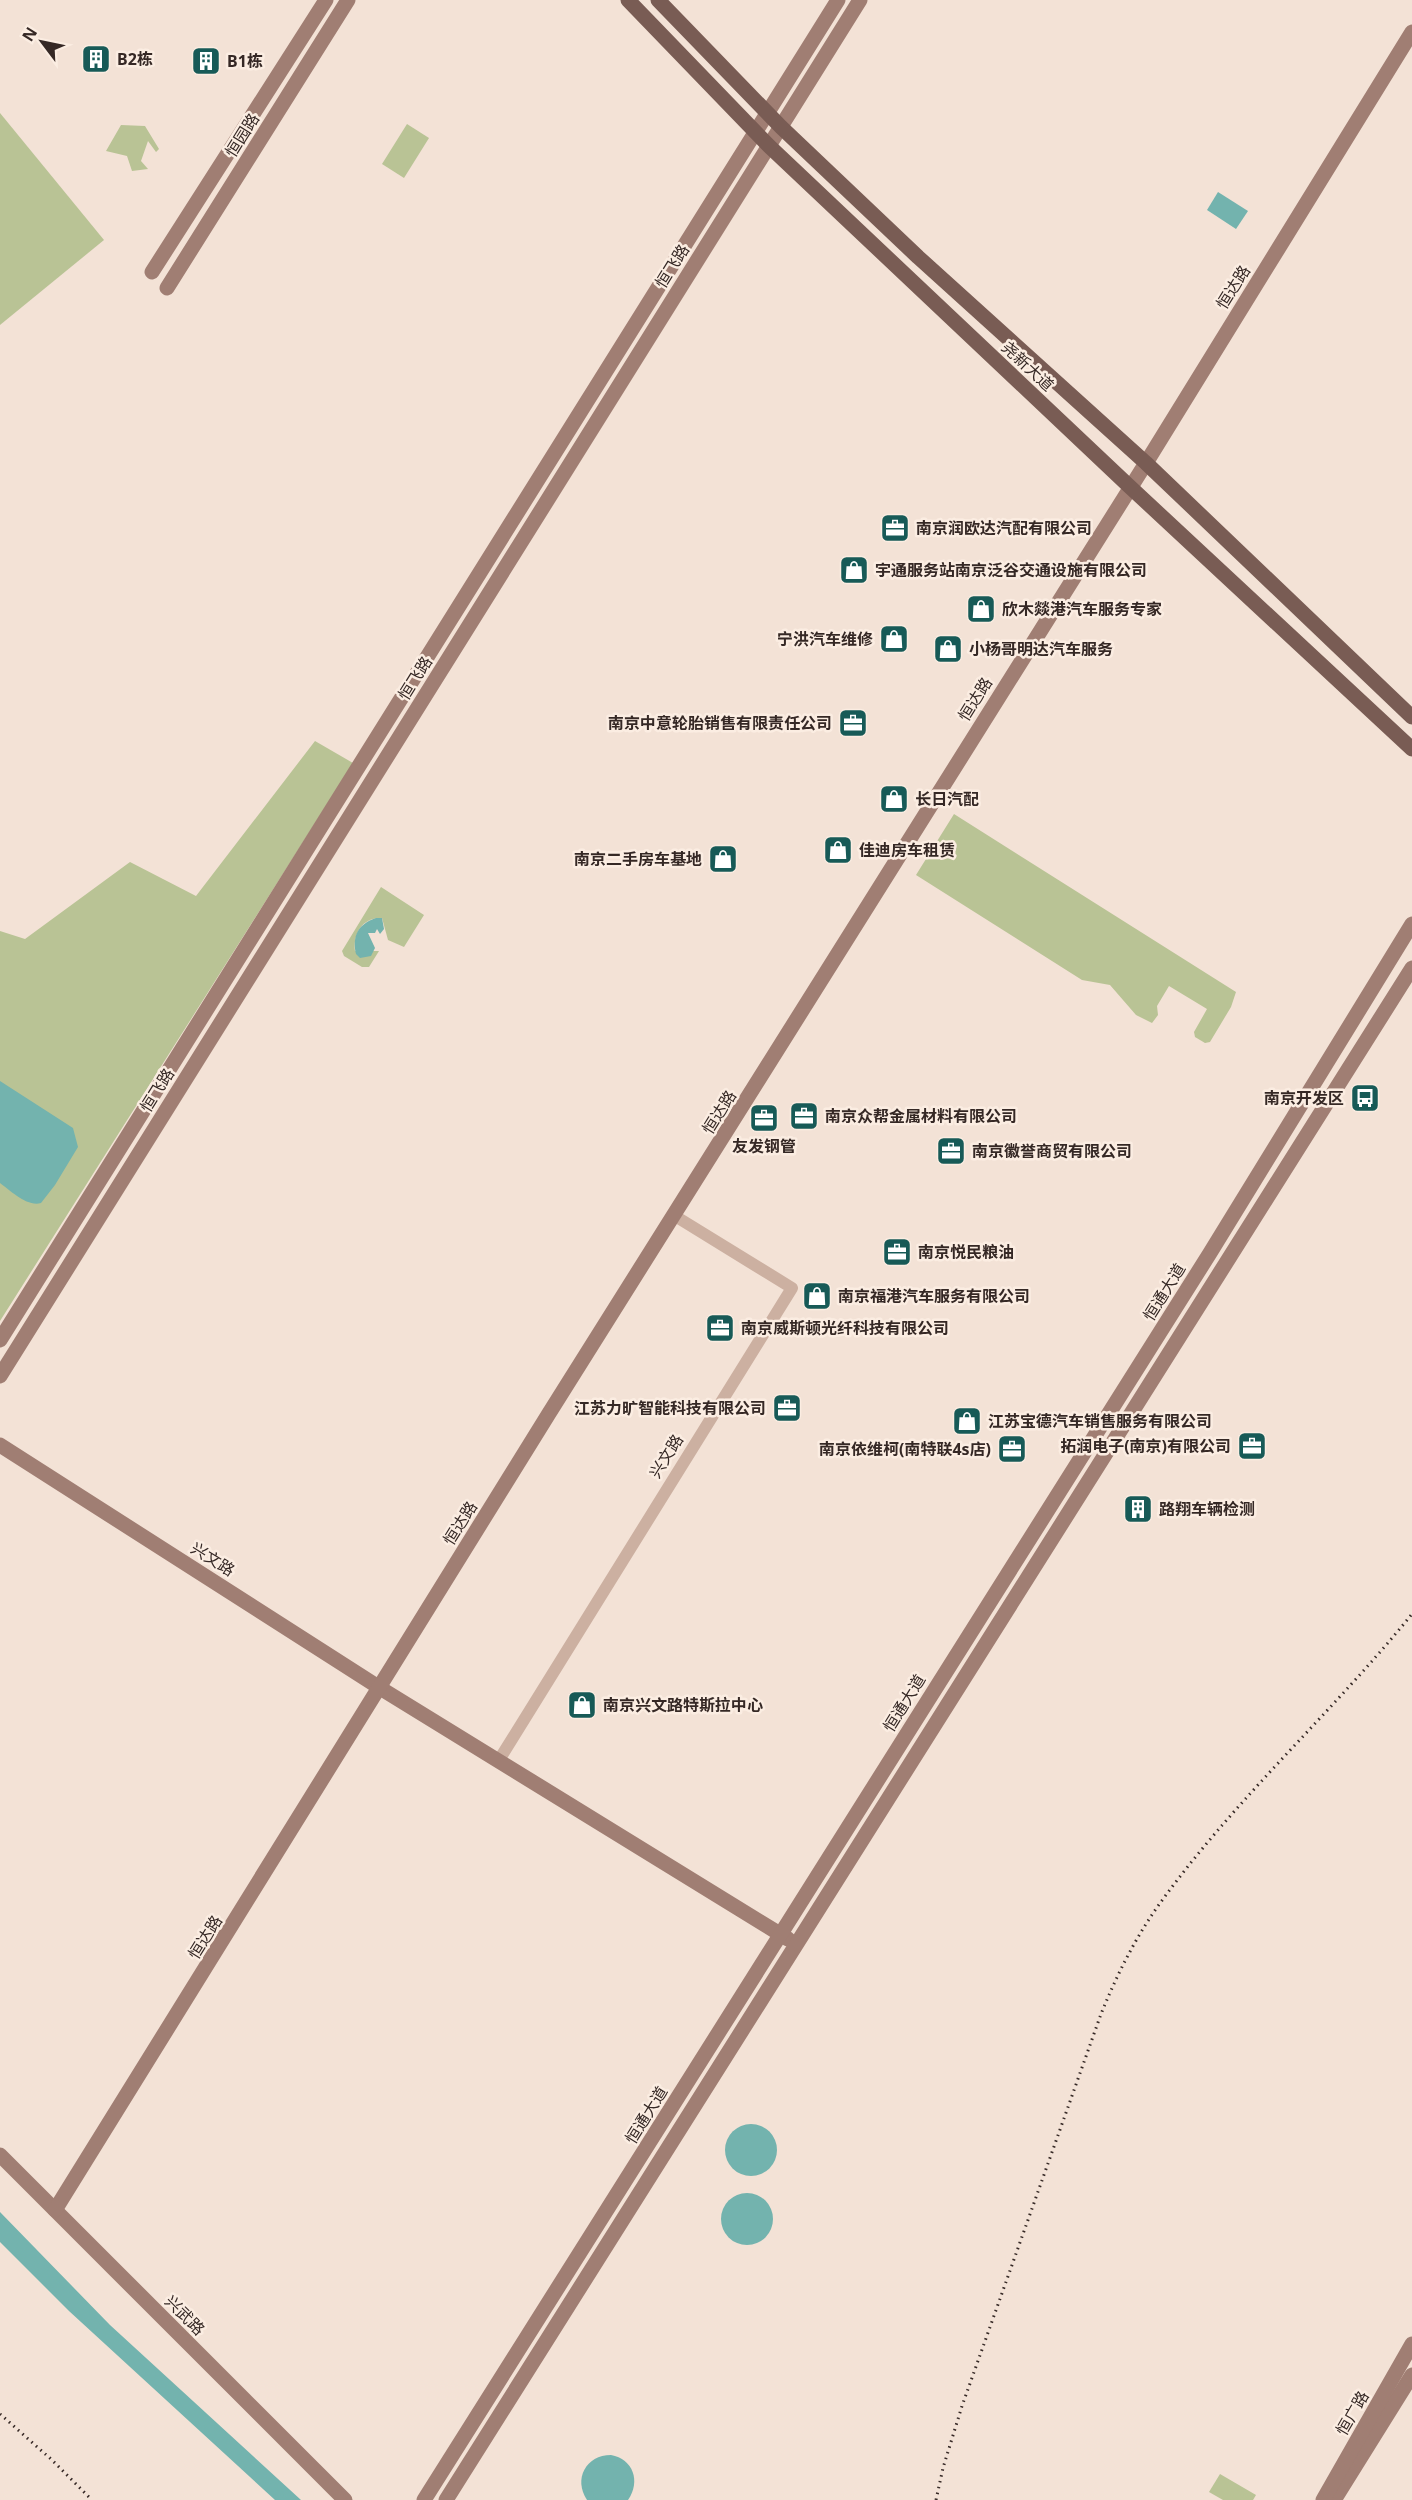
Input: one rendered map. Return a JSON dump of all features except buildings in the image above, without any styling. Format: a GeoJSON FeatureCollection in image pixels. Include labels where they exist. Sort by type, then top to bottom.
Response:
{"type":"FeatureCollection","features":[{"type":"Feature","properties":{"kind":"main road","name":"恒园路"},"geometry":{"type":"LineString","coordinates":[[152,272],[326,0]]}},
{"type":"Feature","properties":{"kind":"main road","name":"恒园路"},"geometry":{"type":"LineString","coordinates":[[166,288],[348,0]]}},
{"type":"Feature","properties":{"kind":"main road","name":"尧新大道"},"geometry":{"type":"LineString","coordinates":[[628,0],[769,146],[1412,749]]}},
{"type":"Feature","properties":{"kind":"main road","name":"尧新大道"},"geometry":{"type":"LineString","coordinates":[[658,0],[781,127],[918,257],[1146,463],[1412,717]]}},
{"type":"Feature","properties":{"kind":"main road","name":"恒飞路"},"geometry":{"type":"LineString","coordinates":[[0,1340],[838,0]]}},
{"type":"Feature","properties":{"kind":"main road","name":"恒飞路"},"geometry":{"type":"LineString","coordinates":[[0,1376],[860,0]]}},
{"type":"Feature","properties":{"kind":"main road","name":"恒达路"},"geometry":{"type":"LineString","coordinates":[[55,2210],[542,1425],[675,1216],[1129,486],[1146,463],[1412,32]]}},
{"type":"Feature","properties":{"kind":"main road"},"geometry":{"type":"LineString","coordinates":[[303,37],[319,46]]}},
{"type":"Feature","properties":{"kind":"main road","name":"恒通大道"},"geometry":{"type":"LineString","coordinates":[[424,2500],[1210,1253],[1412,924]]}},
{"type":"Feature","properties":{"kind":"main road"},"geometry":{"type":"LineString","coordinates":[[446,2500],[1412,968]]}},
{"type":"Feature","properties":{"kind":"main road","name":"兴文路"},"geometry":{"type":"LineString","coordinates":[[0,1445],[380,1688],[798,1945]]}},
{"type":"Feature","properties":{"kind":"main road","name":"兴武路"},"geometry":{"type":"LineString","coordinates":[[0,2155],[345,2500]]}},
{"type":"Feature","properties":{"kind":"main road","name":"恒广路"},"geometry":{"type":"LineString","coordinates":[[1323,2500],[1412,2344]]}},
{"type":"Feature","properties":{"kind":"main road","name":"恒广路"},"geometry":{"type":"LineString","coordinates":[[1334,2500],[1412,2375]]}},
{"type":"Feature","properties":{"kind":"street","name":"兴文路"},"geometry":{"type":"LineString","coordinates":[[499,1760],[792,1288],[675,1216]]}},
{"type":"Feature","properties":{"kind":"green space"},"geometry":{"type":"Polygon","coordinates":[[[0,113],[104,240],[0,325],[0,113]]]}},
{"type":"Feature","properties":{"kind":"green space"},"geometry":{"type":"Polygon","coordinates":[[[407,124],[429,138],[404,178],[382,164],[407,124]]]}},
{"type":"Feature","properties":{"kind":"green space"},"geometry":{"type":"Polygon","coordinates":[[[121,125],[145,126],[159,149],[156,152],[148,141],[141,161],[148,169],[132,171],[127,156],[106,151],[121,125]]]}},
{"type":"Feature","properties":{"kind":"green space"},"geometry":{"type":"Polygon","coordinates":[[[315,741],[353,763],[0,1321],[0,931],[25,939],[130,862],[196,896],[315,741]]]}},
{"type":"Feature","properties":{"kind":"green space"},"geometry":{"type":"Polygon","coordinates":[[[954,814],[1236,992],[1231,1007],[1210,1042],[1205,1043],[1195,1037],[1194,1032],[1207,1009],[1169,986],[1157,1006],[1158,1015],[1152,1023],[1136,1015],[1110,985],[1082,980],[916,875],[954,814]]]}},
{"type":"Feature","properties":{"kind":"green space"},"geometry":{"type":"Polygon","coordinates":[[[381,887],[424,915],[404,947],[388,940],[382,918],[375,918],[365,923],[358,932],[355,951],[379,951],[369,967],[362,967],[344,956],[342,951],[381,887]]]}},
{"type":"Feature","properties":{"kind":"green space"},"geometry":{"type":"Polygon","coordinates":[[[1220,2474],[1256,2495],[1253,2500],[1223,2500],[1209,2492],[1220,2474]]]}},
{"type":"Feature","properties":{"kind":"water"},"geometry":{"type":"Polygon","coordinates":[[[1218,192],[1248,211],[1236,229],[1207,210],[1218,192]]]}},
{"type":"Feature","properties":{"kind":"water"},"geometry":{"type":"Polygon","coordinates":[[[376,918],[382,918],[384,929],[380,934],[377,929],[375,933],[368,933],[375,948],[371,956],[360,958],[356,954],[356,936],[361,927],[376,918]]]}},
{"type":"Feature","properties":{"kind":"water"},"geometry":{"type":"Polygon","coordinates":[[[0,1081],[73,1128],[78,1147],[41,1203],[25,1201],[0,1183],[0,1081]]]}},
{"type":"Feature","properties":{"kind":"water"},"geometry":{"type":"Polygon","coordinates":[[[751,2124],[761,2126],[769,2132],[775,2140],[777,2150],[775,2160],[769,2168],[761,2174],[751,2176],[741,2174],[733,2168],[727,2160],[725,2150],[727,2140],[733,2132],[741,2126],[751,2124]]]}},
{"type":"Feature","properties":{"kind":"water"},"geometry":{"type":"Polygon","coordinates":[[[747,2193],[757,2195],[765,2201],[771,2209],[773,2219],[771,2229],[765,2237],[757,2243],[747,2245],[737,2243],[729,2237],[723,2229],[721,2219],[723,2209],[729,2201],[737,2195],[747,2193]]]}},
{"type":"Feature","properties":{"kind":"water"},"geometry":{"type":"Polygon","coordinates":[[[0,2212],[110,2325],[301,2500],[275,2500],[69,2311],[0,2242],[0,2212]]]}},
{"type":"Feature","properties":{"kind":"water"},"geometry":{"type":"Polygon","coordinates":[[[611,2455],[625,2461],[633,2472],[632,2493],[628,2500],[587,2500],[581,2484],[584,2470],[595,2459],[611,2455]]]}},
{"type":"Feature","properties":{"kind":"railway"},"geometry":{"type":"LineString","coordinates":[[936,2500],[962,2406],[1101,2014],[1133,1945],[1158,1906],[1218,1830],[1349,1687],[1412,1614]]}},
{"type":"Feature","properties":{"kind":"railway"},"geometry":{"type":"LineString","coordinates":[[0,2414],[52,2460],[92,2500]]}},
{"type":"Feature","properties":{"kind":"place","name":"B2栋"},"geometry":{"type":"Point","coordinates":[96,59]}},
{"type":"Feature","properties":{"kind":"place","name":"B1栋"},"geometry":{"type":"Point","coordinates":[206,61]}},
{"type":"Feature","properties":{"kind":"place","name":"南京润欧达汽配有限公司"},"geometry":{"type":"Point","coordinates":[895,528]}},
{"type":"Feature","properties":{"kind":"place","name":"宇通服务站南京泛谷交通设施有限公司"},"geometry":{"type":"Point","coordinates":[854,570]}},
{"type":"Feature","properties":{"kind":"place","name":"欣木燚港汽车服务专家"},"geometry":{"type":"Point","coordinates":[981,609]}},
{"type":"Feature","properties":{"kind":"place","name":"宁洪汽车维修"},"geometry":{"type":"Point","coordinates":[894,639]}},
{"type":"Feature","properties":{"kind":"place","name":"小杨哥明达汽车服务"},"geometry":{"type":"Point","coordinates":[948,649]}},
{"type":"Feature","properties":{"kind":"place","name":"南京中意轮胎销售有限责任公司"},"geometry":{"type":"Point","coordinates":[853,723]}},
{"type":"Feature","properties":{"kind":"place","name":"长日汽配"},"geometry":{"type":"Point","coordinates":[894,799]}},
{"type":"Feature","properties":{"kind":"place","name":"佳迪房车租赁"},"geometry":{"type":"Point","coordinates":[838,850]}},
{"type":"Feature","properties":{"kind":"place","name":"南京二手房车基地"},"geometry":{"type":"Point","coordinates":[723,859]}},
{"type":"Feature","properties":{"kind":"place","name":"南京开发区"},"geometry":{"type":"Point","coordinates":[1365,1098]}},
{"type":"Feature","properties":{"kind":"place","name":"南京众帮金属材料有限公司"},"geometry":{"type":"Point","coordinates":[804,1116]}},
{"type":"Feature","properties":{"kind":"place","name":"友发钢管"},"geometry":{"type":"Point","coordinates":[764,1118]}},
{"type":"Feature","properties":{"kind":"place","name":"南京徽誉商贸有限公司"},"geometry":{"type":"Point","coordinates":[951,1151]}},
{"type":"Feature","properties":{"kind":"place","name":"南京悦民粮油"},"geometry":{"type":"Point","coordinates":[897,1252]}},
{"type":"Feature","properties":{"kind":"place","name":"南京福港汽车服务有限公司"},"geometry":{"type":"Point","coordinates":[817,1296]}},
{"type":"Feature","properties":{"kind":"place","name":"南京威斯顿光纤科技有限公司"},"geometry":{"type":"Point","coordinates":[720,1328]}},
{"type":"Feature","properties":{"kind":"place","name":"江苏力旷智能科技有限公司"},"geometry":{"type":"Point","coordinates":[787,1408]}},
{"type":"Feature","properties":{"kind":"place","name":"江苏宝德汽车销售服务有限公司"},"geometry":{"type":"Point","coordinates":[967,1421]}},
{"type":"Feature","properties":{"kind":"place","name":"拓润电子(南京)有限公司"},"geometry":{"type":"Point","coordinates":[1252,1446]}},
{"type":"Feature","properties":{"kind":"place","name":"南京依维柯(南特联4s店)"},"geometry":{"type":"Point","coordinates":[1012,1449]}},
{"type":"Feature","properties":{"kind":"place","name":"路翔车辆检测"},"geometry":{"type":"Point","coordinates":[1138,1509]}},
{"type":"Feature","properties":{"kind":"place","name":"南京兴文路特斯拉中心"},"geometry":{"type":"Point","coordinates":[582,1705]}}]}
